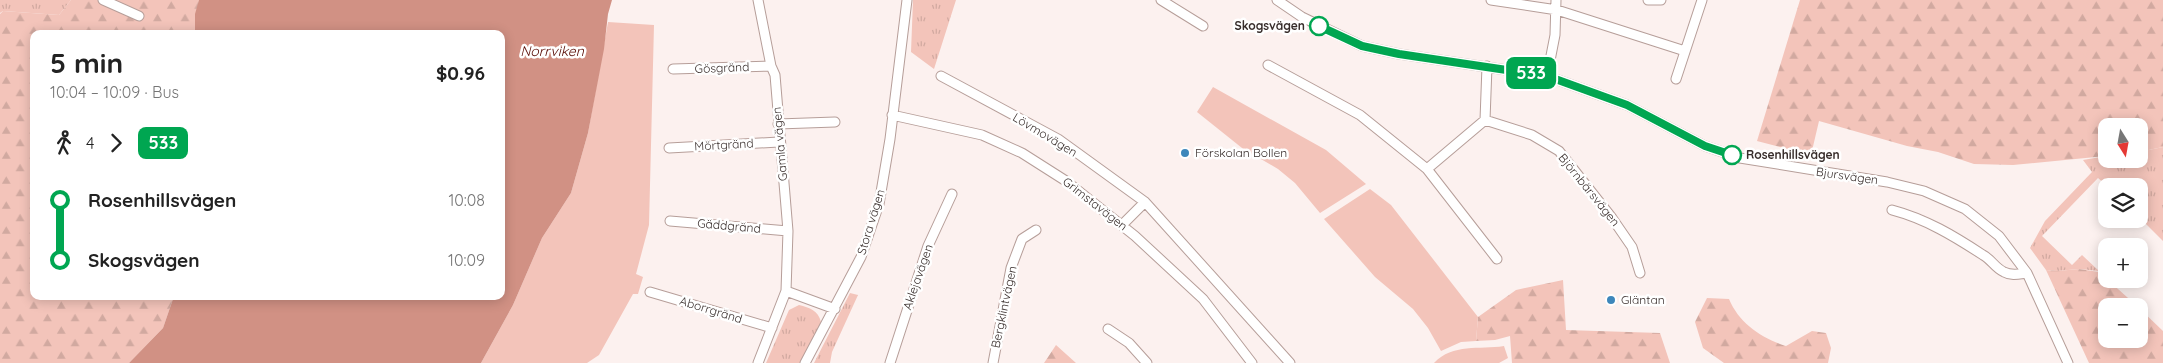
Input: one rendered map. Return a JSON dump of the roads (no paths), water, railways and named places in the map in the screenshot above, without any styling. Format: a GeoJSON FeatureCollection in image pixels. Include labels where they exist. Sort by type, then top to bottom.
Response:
{"type":"FeatureCollection","features":[{"type":"Feature","properties":{"kind":"street"},"geometry":{"type":"LineString","coordinates":[[103,0],[139,16]]}},
{"type":"Feature","properties":{"kind":"street","name":"Gamla vägen"},"geometry":{"type":"LineString","coordinates":[[758,0],[771,66],[775,75],[779,142],[788,230],[786,291]]}},
{"type":"Feature","properties":{"kind":"street","name":"Stora vägen"},"geometry":{"type":"LineString","coordinates":[[805,363],[835,309],[872,230],[885,172],[907,0]]}},
{"type":"Feature","properties":{"kind":"street"},"geometry":{"type":"LineString","coordinates":[[1161,0],[1204,26]]}},
{"type":"Feature","properties":{"kind":"street","name":"Bjursvägen"},"geometry":{"type":"LineString","coordinates":[[1277,0],[1302,17],[1362,46],[1399,54],[1547,76],[1627,105],[1705,146],[1740,158],[1888,182],[1924,191],[1965,209],[1999,236],[2027,273],[2068,363]]}},
{"type":"Feature","properties":{"kind":"street"},"geometry":{"type":"LineString","coordinates":[[1491,0],[1557,10],[1685,51]]}},
{"type":"Feature","properties":{"kind":"street"},"geometry":{"type":"LineString","coordinates":[[1547,76],[1555,34],[1556,0]]}},
{"type":"Feature","properties":{"kind":"street"},"geometry":{"type":"LineString","coordinates":[[1648,0],[1661,0]]}},
{"type":"Feature","properties":{"kind":"street"},"geometry":{"type":"LineString","coordinates":[[1676,79],[1702,0]]}},
{"type":"Feature","properties":{"kind":"street"},"geometry":{"type":"LineString","coordinates":[[1268,65],[1360,115],[1427,169],[1496,260]]}},
{"type":"Feature","properties":{"kind":"street","name":"Gösgränd"},"geometry":{"type":"LineString","coordinates":[[673,69],[771,66]]}},
{"type":"Feature","properties":{"kind":"street"},"geometry":{"type":"LineString","coordinates":[[1427,169],[1485,120],[1487,66]]}},
{"type":"Feature","properties":{"kind":"street","name":"Lövmovägen"},"geometry":{"type":"LineString","coordinates":[[941,76],[1058,139],[1145,202],[1290,363]]}},
{"type":"Feature","properties":{"kind":"street","name":"Grimstavägen"},"geometry":{"type":"LineString","coordinates":[[892,115],[982,135],[1022,153],[1066,182],[1122,225],[1203,299],[1252,363]]}},
{"type":"Feature","properties":{"kind":"street","name":"Björnbärsvägen"},"geometry":{"type":"LineString","coordinates":[[1485,120],[1532,134],[1559,151],[1600,202],[1632,247],[1640,273]]}},
{"type":"Feature","properties":{"kind":"street"},"geometry":{"type":"LineString","coordinates":[[778,124],[835,122]]}},
{"type":"Feature","properties":{"kind":"street","name":"Mörtgränd"},"geometry":{"type":"LineString","coordinates":[[669,148],[779,142]]}},
{"type":"Feature","properties":{"kind":"street","name":"Aklejavägen"},"geometry":{"type":"LineString","coordinates":[[890,363],[928,246],[952,194]]}},
{"type":"Feature","properties":{"kind":"street"},"geometry":{"type":"LineString","coordinates":[[1122,225],[1145,202]]}},
{"type":"Feature","properties":{"kind":"street"},"geometry":{"type":"LineString","coordinates":[[1892,210],[1914,216],[1942,229],[1985,256],[2003,272],[2016,275],[2027,273]]}},
{"type":"Feature","properties":{"kind":"street","name":"Gäddgränd"},"geometry":{"type":"LineString","coordinates":[[670,221],[788,230]]}},
{"type":"Feature","properties":{"kind":"street","name":"Bergklintvägen"},"geometry":{"type":"LineString","coordinates":[[993,363],[1011,268],[1022,239],[1036,230]]}},
{"type":"Feature","properties":{"kind":"street"},"geometry":{"type":"LineString","coordinates":[[758,363],[786,291],[835,309]]}},
{"type":"Feature","properties":{"kind":"street","name":"Aborrgränd"},"geometry":{"type":"LineString","coordinates":[[650,292],[772,328]]}},
{"type":"Feature","properties":{"kind":"street"},"geometry":{"type":"LineString","coordinates":[[1108,329],[1129,343],[1147,363]]}},
{"type":"Feature","properties":{"kind":"water","name":"Norrviken"},"geometry":{"type":"Polygon","coordinates":[[[199,0],[612,0],[588,133],[571,193],[542,238],[513,305],[481,363],[129,363],[163,328],[173,300],[505,300],[505,30],[195,30],[195,14],[199,0]]]}},
{"type":"Feature","properties":{"kind":"place","name":"Skogsvägen"},"geometry":{"type":"Point","coordinates":[1319,26]}},
{"type":"Feature","properties":{"kind":"place","name":"Förskolan Bollen"},"geometry":{"type":"Point","coordinates":[1185,153]}},
{"type":"Feature","properties":{"kind":"place","name":"Rosenhillsvägen"},"geometry":{"type":"Point","coordinates":[1732,155]}},
{"type":"Feature","properties":{"kind":"place","name":"Gläntan"},"geometry":{"type":"Point","coordinates":[1611,300]}}]}
